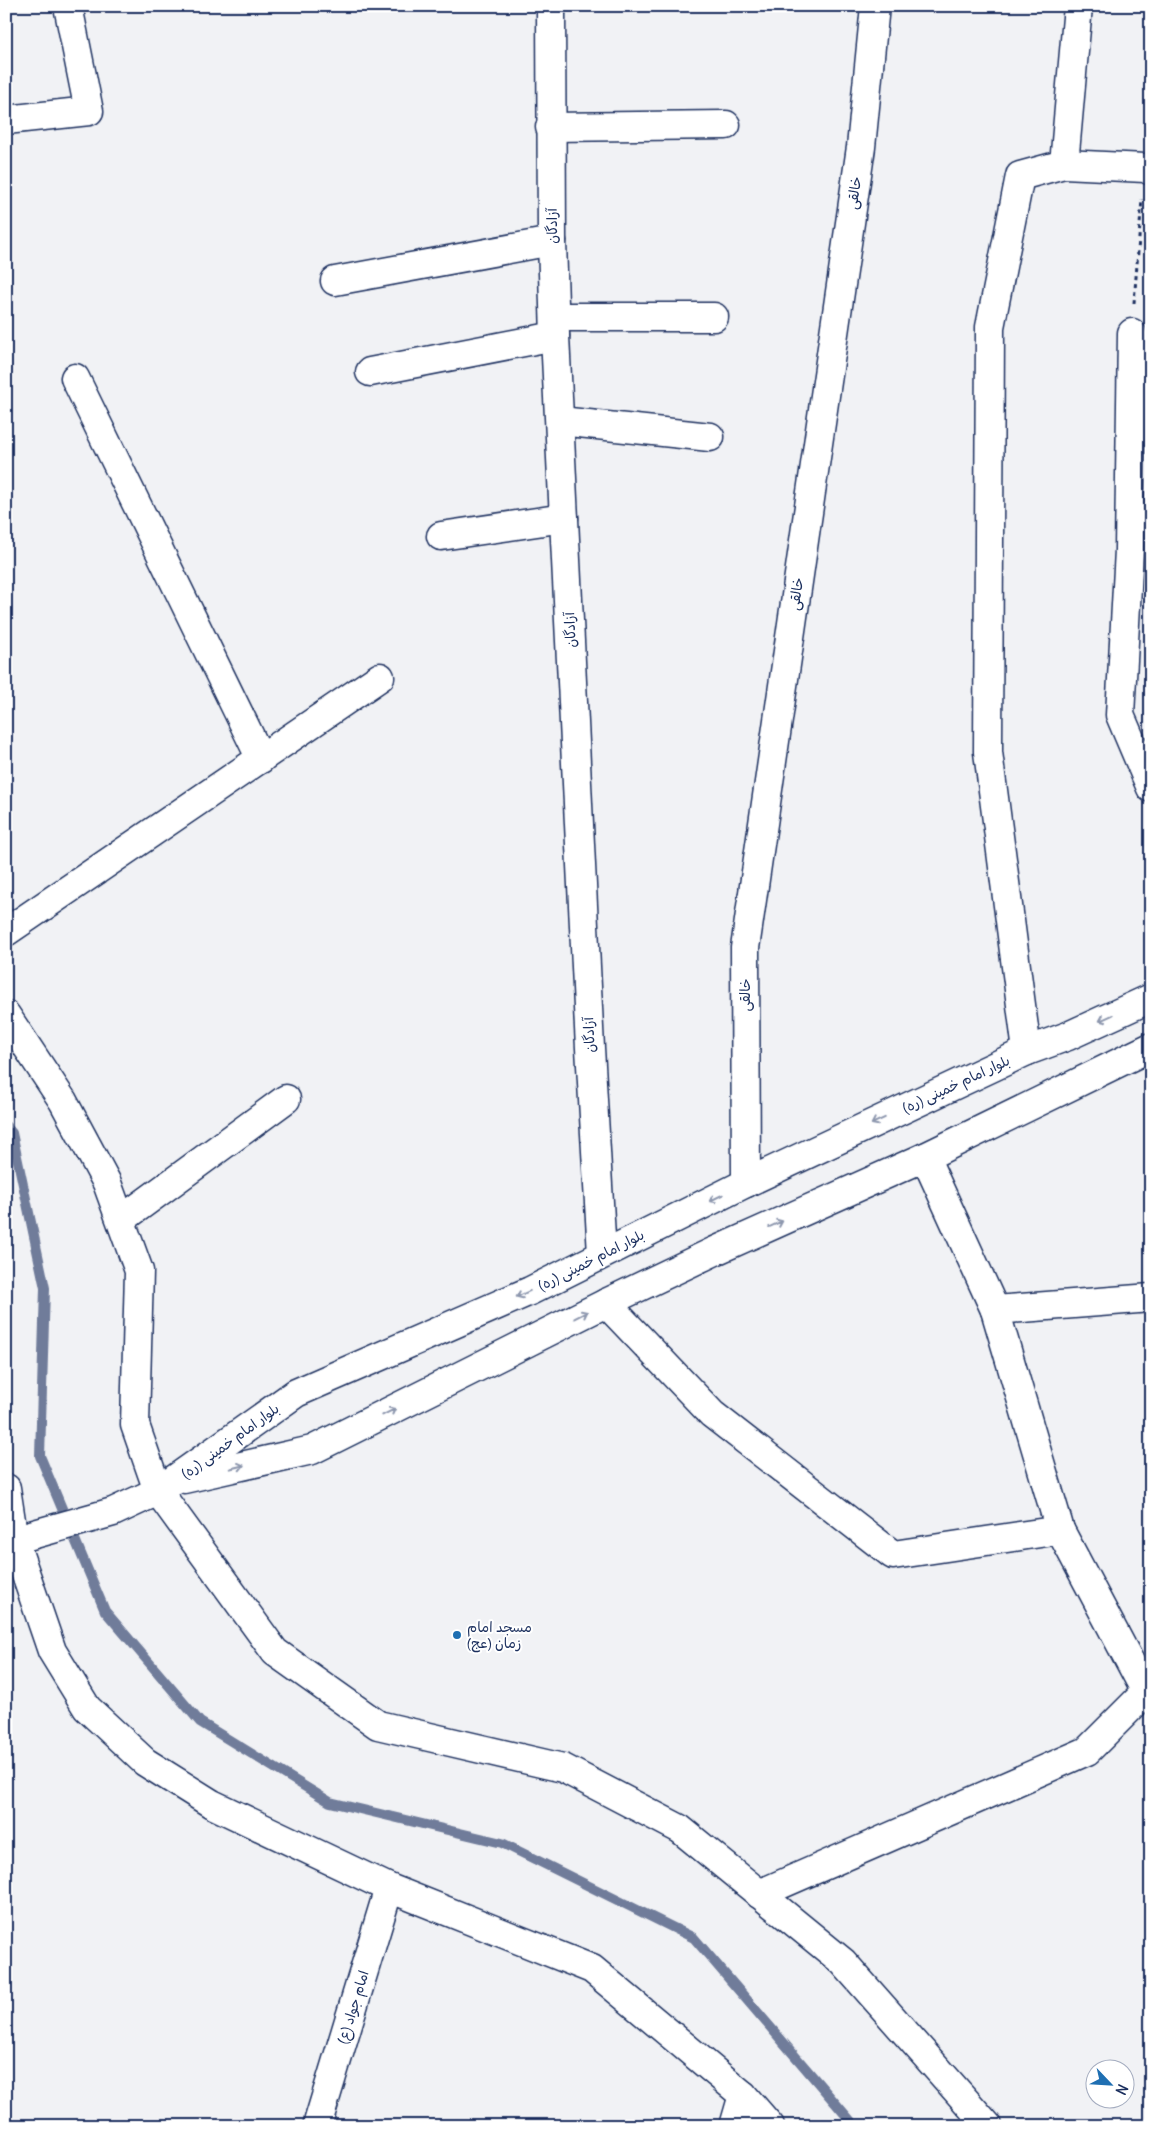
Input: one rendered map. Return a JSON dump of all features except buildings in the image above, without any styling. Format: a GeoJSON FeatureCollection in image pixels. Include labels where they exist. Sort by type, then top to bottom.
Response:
{"type":"FeatureCollection","features":[{"type":"Feature","properties":{"kind":"street"},"geometry":{"type":"LineString","coordinates":[[6,120],[89,111],[68,6]]}},
{"type":"Feature","properties":{"kind":"street","name":"آزادگان"},"geometry":{"type":"LineString","coordinates":[[551,6],[550,128],[555,326],[590,1048],[602,1254]]}},
{"type":"Feature","properties":{"kind":"street","name":"خالقی"},"geometry":{"type":"LineString","coordinates":[[746,1183],[745,948],[861,147],[876,6]]}},
{"type":"Feature","properties":{"kind":"street"},"geometry":{"type":"LineString","coordinates":[[1064,164],[1078,6]]}},
{"type":"Feature","properties":{"kind":"street"},"geometry":{"type":"LineString","coordinates":[[550,128],[726,125]]}},
{"type":"Feature","properties":{"kind":"street"},"geometry":{"type":"LineString","coordinates":[[1028,1051],[988,752],[990,327],[1020,176],[1064,164],[1148,170]]}},
{"type":"Feature","properties":{"kind":"street"},"geometry":{"type":"LineString","coordinates":[[335,281],[552,241]]}},
{"type":"Feature","properties":{"kind":"street"},"geometry":{"type":"LineString","coordinates":[[370,372],[555,326],[714,317]]}},
{"type":"Feature","properties":{"kind":"street"},"geometry":{"type":"LineString","coordinates":[[1132,334],[1129,550],[1120,715],[1151,788]]}},
{"type":"Feature","properties":{"kind":"street"},"geometry":{"type":"LineString","coordinates":[[75,378],[261,759]]}},
{"type":"Feature","properties":{"kind":"street"},"geometry":{"type":"LineString","coordinates":[[560,421],[710,438]]}},
{"type":"Feature","properties":{"kind":"street"},"geometry":{"type":"LineString","coordinates":[[441,536],[564,518]]}},
{"type":"Feature","properties":{"kind":"street"},"geometry":{"type":"LineString","coordinates":[[6,932],[380,677]]}},
{"type":"Feature","properties":{"kind":"street","name":"بلوار امام خمینی (ره)"},"geometry":{"type":"LineString","coordinates":[[166,1486],[296,1393],[530,1291],[746,1183],[1028,1051],[1068,1036],[1151,998]]}},
{"type":"Feature","properties":{"kind":"street"},"geometry":{"type":"LineString","coordinates":[[6,1015],[62,1101],[108,1183],[139,1270],[135,1425],[166,1486],[275,1652],[378,1725],[563,1768],[680,1829],[843,1962],[988,2126]]}},
{"type":"Feature","properties":{"kind":"street","name":"بلوار امام خمینی (ره)"},"geometry":{"type":"LineString","coordinates":[[166,1486],[312,1450],[715,1250],[925,1157],[1151,1047]]}},
{"type":"Feature","properties":{"kind":"street"},"geometry":{"type":"LineString","coordinates":[[120,1220],[286,1099]]}},
{"type":"Feature","properties":{"kind":"street"},"geometry":{"type":"LineString","coordinates":[[759,1894],[1086,1751],[1148,1694],[1060,1530],[995,1310],[925,1157]]}},
{"type":"Feature","properties":{"kind":"street"},"geometry":{"type":"LineString","coordinates":[[995,1310],[1151,1298]]}},
{"type":"Feature","properties":{"kind":"street"},"geometry":{"type":"LineString","coordinates":[[606,1303],[712,1414],[893,1556],[1060,1530]]}},
{"type":"Feature","properties":{"kind":"street"},"geometry":{"type":"LineString","coordinates":[[17,1539],[113,1512],[166,1486]]}},
{"type":"Feature","properties":{"kind":"street"},"geometry":{"type":"LineString","coordinates":[[6,1488],[17,1539],[52,1651],[87,1708],[145,1762],[212,1804],[389,1888],[592,1969],[743,2095],[770,2126]]}},
{"type":"Feature","properties":{"kind":"street","name":"امام جواد (ع)"},"geometry":{"type":"LineString","coordinates":[[317,2126],[389,1888]]}},
{"type":"Feature","properties":{"kind":"street"},"geometry":{"type":"LineString","coordinates":[[734,2126],[743,2095]]}},
{"type":"Feature","properties":{"kind":"path"},"geometry":{"type":"LineString","coordinates":[[1132,334],[1148,170]]}},
{"type":"Feature","properties":{"kind":"waterway"},"geometry":{"type":"LineString","coordinates":[[6,1126],[12,1133],[45,1288],[40,1456],[105,1611],[200,1722],[330,1802],[502,1843],[694,1938],[855,2126]]}},
{"type":"Feature","properties":{"kind":"place","name":"مسجد امام زمان (عج)"},"geometry":{"type":"Point","coordinates":[457,1635]}}]}
